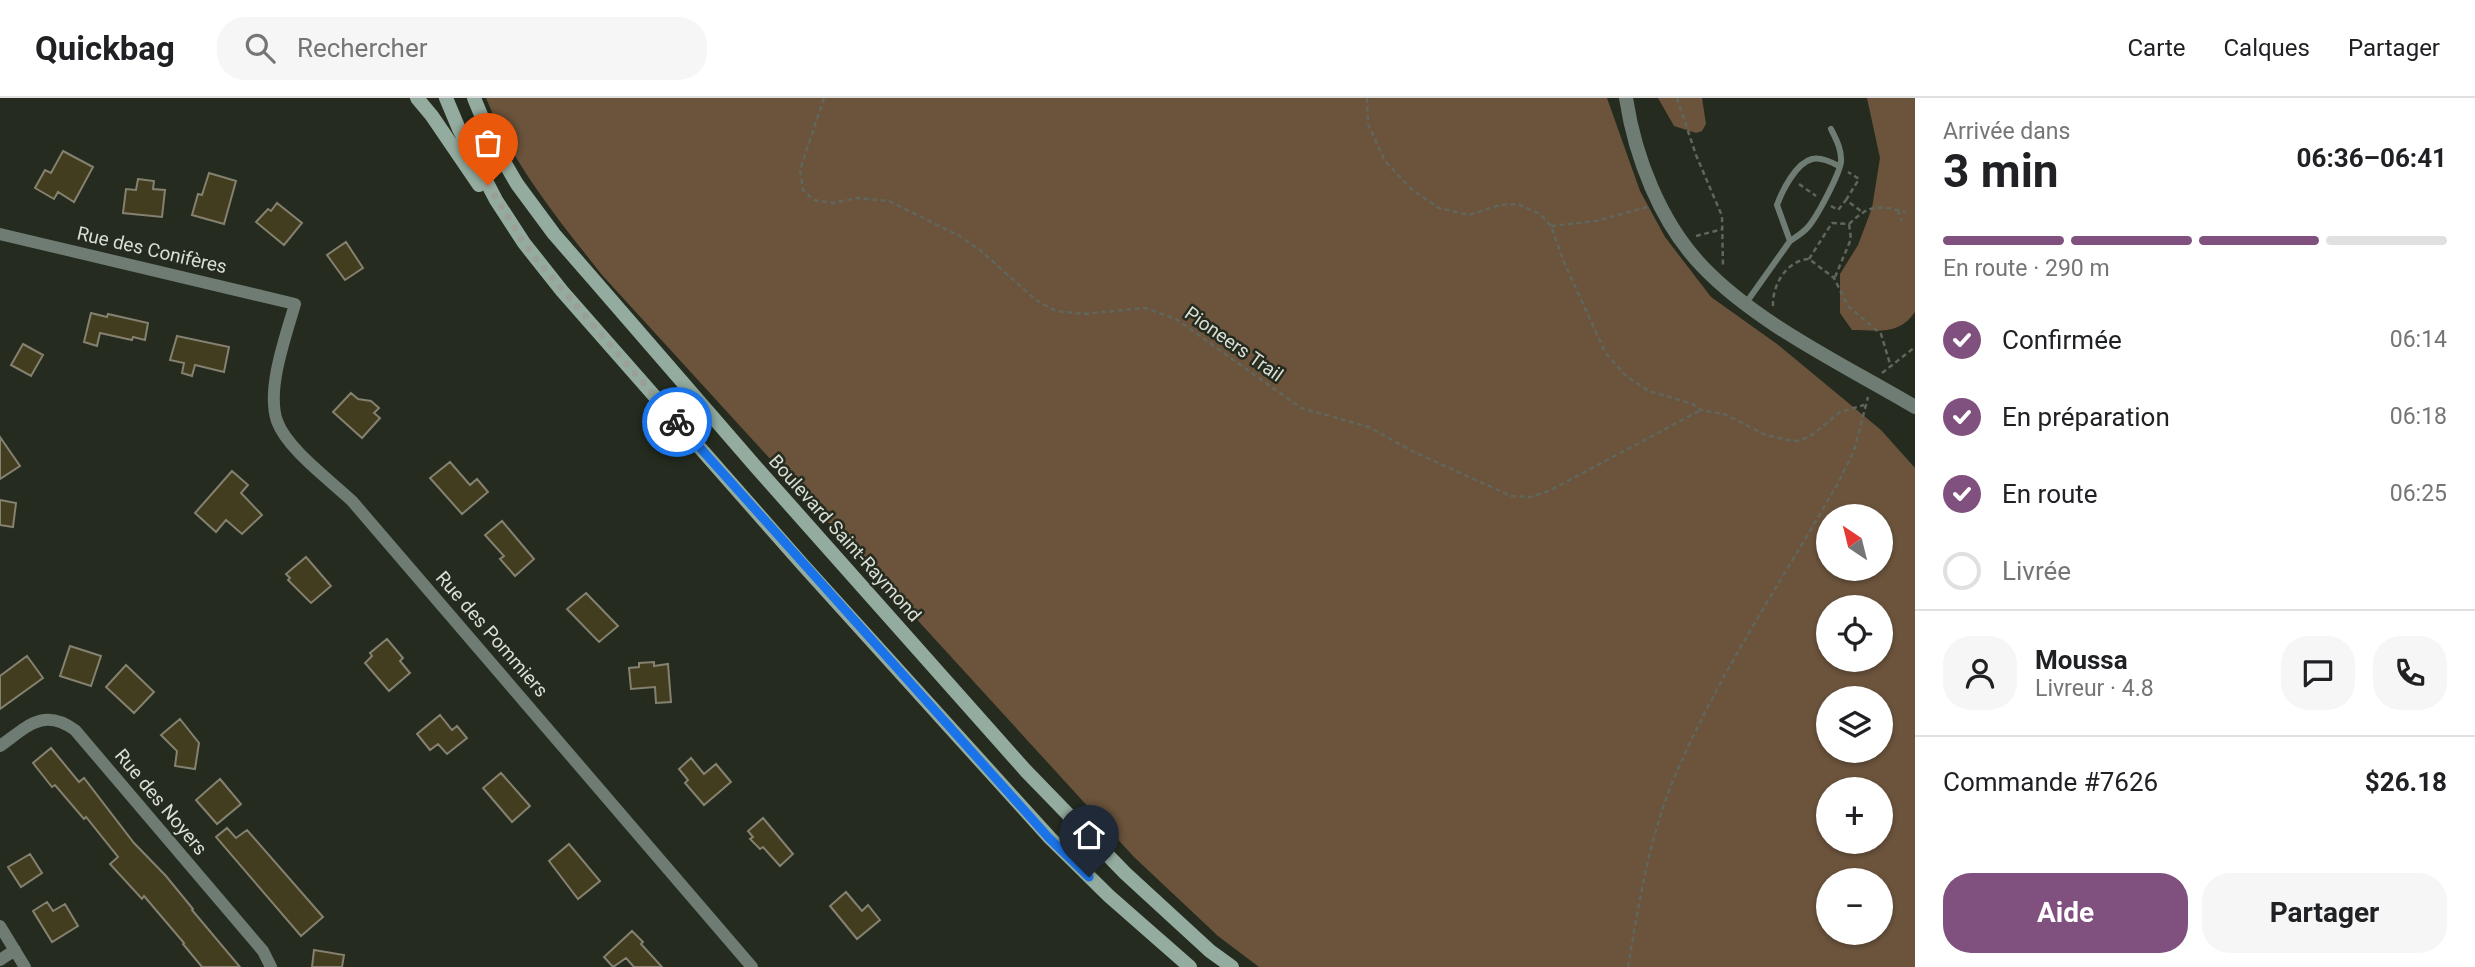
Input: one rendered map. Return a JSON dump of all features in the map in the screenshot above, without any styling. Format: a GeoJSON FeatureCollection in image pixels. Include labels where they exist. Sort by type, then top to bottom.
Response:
{"type":"FeatureCollection","features":[{"type":"Feature","properties":{"kind":"main road"},"geometry":{"type":"LineString","coordinates":[[417,98],[472,175],[562,291],[803,565],[1049,838],[1109,896],[1191,967]]}},
{"type":"Feature","properties":{"kind":"main road"},"geometry":{"type":"LineString","coordinates":[[446,98],[480,170],[524,243]]}},
{"type":"Feature","properties":{"kind":"main road","name":"Boulevard Saint-Raymond"},"geometry":{"type":"LineString","coordinates":[[474,98],[491,139],[517,184],[554,234],[756,467],[1067,815],[1210,951],[1233,967]]}},
{"type":"Feature","properties":{"kind":"street"},"geometry":{"type":"LineString","coordinates":[[1626,98],[1641,159],[1660,204],[1681,240],[1700,264],[1745,304],[1770,321],[1915,407]]}},
{"type":"Feature","properties":{"kind":"street","name":"Rue des Conifères"},"geometry":{"type":"LineString","coordinates":[[0,234],[295,304]]}},
{"type":"Feature","properties":{"kind":"street","name":"Rue des Pommiers"},"geometry":{"type":"LineString","coordinates":[[295,304],[273,397],[278,423],[286,437],[352,500],[752,967]]}},
{"type":"Feature","properties":{"kind":"street","name":"Rue des Noyers"},"geometry":{"type":"LineString","coordinates":[[0,746],[39,720],[52,718],[75,730],[263,951],[271,967]]}},
{"type":"Feature","properties":{"kind":"street"},"geometry":{"type":"LineString","coordinates":[[0,926],[25,967]]}},
{"type":"Feature","properties":{"kind":"street"},"geometry":{"type":"LineString","coordinates":[[0,960],[15,950]]}},
{"type":"Feature","properties":{"kind":"lane"},"geometry":{"type":"LineString","coordinates":[[1745,304],[1790,241],[1810,226],[1834,181],[1839,166],[1839,147],[1831,130]]}},
{"type":"Feature","properties":{"kind":"lane"},"geometry":{"type":"LineString","coordinates":[[1790,241],[1777,205],[1797,169],[1812,159],[1821,159],[1839,166]]}},
{"type":"Feature","properties":{"kind":"path","name":"Pioneers Trail"},"geometry":{"type":"LineString","coordinates":[[824,98],[800,170],[803,190],[814,200],[833,203],[857,198],[889,201],[911,210],[958,235],[981,251],[1035,300],[1056,311],[1083,314],[1145,308],[1176,319],[1301,408],[1370,427],[1412,451],[1511,496],[1530,497],[1549,491],[1701,410]]}},
{"type":"Feature","properties":{"kind":"path"},"geometry":{"type":"LineString","coordinates":[[1367,98],[1368,124],[1385,161],[1410,188],[1439,208],[1469,215],[1500,205],[1518,204],[1540,214],[1551,226],[1564,262],[1605,352],[1626,376],[1649,391],[1693,404],[1701,410],[1724,414],[1766,435],[1799,441],[1812,435],[1840,412],[1865,404]]}},
{"type":"Feature","properties":{"kind":"path"},"geometry":{"type":"LineString","coordinates":[[1677,98],[1696,155],[1722,216],[1722,257],[1726,270]]}},
{"type":"Feature","properties":{"kind":"path"},"geometry":{"type":"LineString","coordinates":[[1796,182],[1816,196]]}},
{"type":"Feature","properties":{"kind":"path"},"geometry":{"type":"LineString","coordinates":[[1773,309],[1775,288],[1792,264],[1809,259],[1832,223],[1831,206],[1838,210],[1846,200],[1862,211]]}},
{"type":"Feature","properties":{"kind":"path"},"geometry":{"type":"LineString","coordinates":[[1551,226],[1596,221],[1660,204]]}},
{"type":"Feature","properties":{"kind":"path"},"geometry":{"type":"LineString","coordinates":[[1832,223],[1849,224],[1862,211],[1876,206],[1906,212]]}},
{"type":"Feature","properties":{"kind":"path"},"geometry":{"type":"LineString","coordinates":[[1898,210],[1902,221]]}},
{"type":"Feature","properties":{"kind":"path"},"geometry":{"type":"LineString","coordinates":[[1835,278],[1851,239],[1849,224]]}},
{"type":"Feature","properties":{"kind":"path"},"geometry":{"type":"LineString","coordinates":[[1681,240],[1723,229]]}},
{"type":"Feature","properties":{"kind":"path"},"geometry":{"type":"LineString","coordinates":[[1809,259],[1835,278],[1848,306],[1881,334],[1891,366]]}},
{"type":"Feature","properties":{"kind":"path"},"geometry":{"type":"LineString","coordinates":[[1879,375],[1915,347]]}},
{"type":"Feature","properties":{"kind":"path"},"geometry":{"type":"LineString","coordinates":[[1628,967],[1648,862],[1659,820],[1675,777],[1706,710],[1838,483],[1854,451],[1869,394]]}},
{"type":"Feature","properties":{"kind":"shaded area"},"geometry":{"type":"Polygon","coordinates":[[[486,98],[1607,98],[1640,191],[1665,237],[1711,297],[1777,344],[1881,430],[1915,468],[1915,967],[1259,967],[1218,936],[1134,857],[602,275],[538,191],[509,146],[486,98]]]}},
{"type":"Feature","properties":{"kind":"shaded area"},"geometry":{"type":"Polygon","coordinates":[[[1658,98],[1702,98],[1706,124],[1702,131],[1696,133],[1674,126],[1658,98]]]}},
{"type":"Feature","properties":{"kind":"shaded area"},"geometry":{"type":"Polygon","coordinates":[[[1867,98],[1915,98],[1915,312],[1902,325],[1879,331],[1852,330],[1840,313],[1840,274],[1858,245],[1872,208],[1880,158],[1867,98]]]}},
{"type":"Feature","properties":{"kind":"building"},"geometry":{"type":"Polygon","coordinates":[[[63,151],[93,167],[74,202],[58,192],[54,199],[35,188],[45,170],[51,173],[63,151]]]}},
{"type":"Feature","properties":{"kind":"building"},"geometry":{"type":"Polygon","coordinates":[[[209,173],[236,181],[224,224],[192,215],[198,194],[202,195],[209,173]]]}},
{"type":"Feature","properties":{"kind":"building"},"geometry":{"type":"Polygon","coordinates":[[[138,179],[154,181],[153,189],[165,190],[162,217],[123,213],[126,189],[136,190],[138,179]]]}},
{"type":"Feature","properties":{"kind":"building"},"geometry":{"type":"Polygon","coordinates":[[[277,203],[302,223],[284,245],[256,222],[277,203]]]}},
{"type":"Feature","properties":{"kind":"building"},"geometry":{"type":"Polygon","coordinates":[[[346,242],[363,268],[345,280],[327,255],[346,242]]]}},
{"type":"Feature","properties":{"kind":"building"},"geometry":{"type":"Polygon","coordinates":[[[91,313],[148,323],[145,340],[100,333],[97,346],[84,342],[91,313]]]}},
{"type":"Feature","properties":{"kind":"building"},"geometry":{"type":"Polygon","coordinates":[[[177,336],[229,347],[224,372],[195,365],[192,376],[182,373],[184,363],[170,360],[177,336]]]}},
{"type":"Feature","properties":{"kind":"building"},"geometry":{"type":"Polygon","coordinates":[[[23,344],[43,355],[31,376],[11,365],[23,344]]]}},
{"type":"Feature","properties":{"kind":"building"},"geometry":{"type":"Polygon","coordinates":[[[351,393],[358,399],[371,401],[379,408],[374,413],[380,418],[362,438],[333,412],[351,393]]]}},
{"type":"Feature","properties":{"kind":"building"},"geometry":{"type":"Polygon","coordinates":[[[0,437],[20,466],[0,479],[0,437]]]}},
{"type":"Feature","properties":{"kind":"building"},"geometry":{"type":"Polygon","coordinates":[[[450,462],[470,485],[477,479],[488,492],[462,514],[430,478],[450,462]]]}},
{"type":"Feature","properties":{"kind":"building"},"geometry":{"type":"Polygon","coordinates":[[[232,471],[248,485],[241,493],[262,515],[242,534],[226,520],[216,532],[195,513],[232,471]]]}},
{"type":"Feature","properties":{"kind":"building"},"geometry":{"type":"Polygon","coordinates":[[[0,500],[16,503],[13,527],[0,525],[0,500]]]}},
{"type":"Feature","properties":{"kind":"building"},"geometry":{"type":"Polygon","coordinates":[[[502,521],[534,559],[515,576],[500,559],[504,556],[485,535],[502,521]]]}},
{"type":"Feature","properties":{"kind":"building"},"geometry":{"type":"Polygon","coordinates":[[[306,557],[331,586],[311,603],[288,580],[290,578],[286,574],[306,557]]]}},
{"type":"Feature","properties":{"kind":"building"},"geometry":{"type":"Polygon","coordinates":[[[586,593],[618,626],[599,642],[567,609],[586,593]]]}},
{"type":"Feature","properties":{"kind":"building"},"geometry":{"type":"Polygon","coordinates":[[[387,639],[403,658],[400,661],[410,673],[389,691],[365,663],[372,656],[370,653],[387,639]]]}},
{"type":"Feature","properties":{"kind":"building"},"geometry":{"type":"Polygon","coordinates":[[[70,646],[101,656],[91,686],[60,676],[70,646]]]}},
{"type":"Feature","properties":{"kind":"building"},"geometry":{"type":"Polygon","coordinates":[[[27,656],[43,678],[0,709],[0,676],[27,656]]]}},
{"type":"Feature","properties":{"kind":"building"},"geometry":{"type":"Polygon","coordinates":[[[654,662],[654,666],[668,664],[671,702],[656,703],[655,687],[631,689],[629,668],[639,667],[639,663],[654,662]]]}},
{"type":"Feature","properties":{"kind":"building"},"geometry":{"type":"Polygon","coordinates":[[[126,665],[154,692],[134,713],[106,687],[126,665]]]}},
{"type":"Feature","properties":{"kind":"building"},"geometry":{"type":"Polygon","coordinates":[[[440,715],[452,730],[457,726],[467,738],[447,754],[438,744],[430,750],[417,734],[440,715]]]}},
{"type":"Feature","properties":{"kind":"building"},"geometry":{"type":"Polygon","coordinates":[[[180,719],[199,743],[195,769],[175,766],[177,751],[161,735],[180,719]]]}},
{"type":"Feature","properties":{"kind":"building"},"geometry":{"type":"Polygon","coordinates":[[[51,748],[79,782],[84,778],[134,843],[166,876],[240,967],[202,967],[144,896],[142,899],[110,864],[118,857],[86,817],[84,819],[55,785],[52,787],[33,763],[51,748]]]}},
{"type":"Feature","properties":{"kind":"building"},"geometry":{"type":"Polygon","coordinates":[[[691,758],[704,774],[716,764],[731,782],[704,805],[685,783],[688,780],[679,769],[691,758]]]}},
{"type":"Feature","properties":{"kind":"building"},"geometry":{"type":"Polygon","coordinates":[[[501,773],[530,806],[512,822],[483,788],[501,773]]]}},
{"type":"Feature","properties":{"kind":"building"},"geometry":{"type":"Polygon","coordinates":[[[220,779],[241,804],[217,824],[196,800],[220,779]]]}},
{"type":"Feature","properties":{"kind":"building"},"geometry":{"type":"Polygon","coordinates":[[[763,818],[793,854],[780,866],[763,847],[760,849],[750,839],[753,837],[748,831],[763,818]]]}},
{"type":"Feature","properties":{"kind":"building"},"geometry":{"type":"Polygon","coordinates":[[[227,828],[236,838],[247,830],[323,917],[301,936],[216,837],[227,828]]]}},
{"type":"Feature","properties":{"kind":"building"},"geometry":{"type":"Polygon","coordinates":[[[569,844],[600,881],[578,899],[549,861],[569,844]]]}},
{"type":"Feature","properties":{"kind":"building"},"geometry":{"type":"Polygon","coordinates":[[[30,854],[42,873],[21,887],[8,867],[30,854]]]}},
{"type":"Feature","properties":{"kind":"building"},"geometry":{"type":"Polygon","coordinates":[[[846,892],[862,911],[868,905],[880,920],[857,939],[830,906],[846,892]]]}},
{"type":"Feature","properties":{"kind":"building"},"geometry":{"type":"Polygon","coordinates":[[[47,902],[53,911],[65,904],[78,926],[52,942],[33,911],[47,902]]]}},
{"type":"Feature","properties":{"kind":"building"},"geometry":{"type":"Polygon","coordinates":[[[632,931],[662,967],[634,967],[626,958],[613,967],[604,957],[632,931]]]}},
{"type":"Feature","properties":{"kind":"building"},"geometry":{"type":"Polygon","coordinates":[[[314,950],[344,955],[342,967],[312,967],[314,950]]]}},
{"type":"Feature","properties":{"kind":"way so far"},"geometry":{"type":"LineString","coordinates":[[488,185],[536,259],[677,422]]}},
{"type":"Feature","properties":{"kind":"route"},"geometry":{"type":"LineString","coordinates":[[677,422],[1049,838],[1089,877]]}}]}
